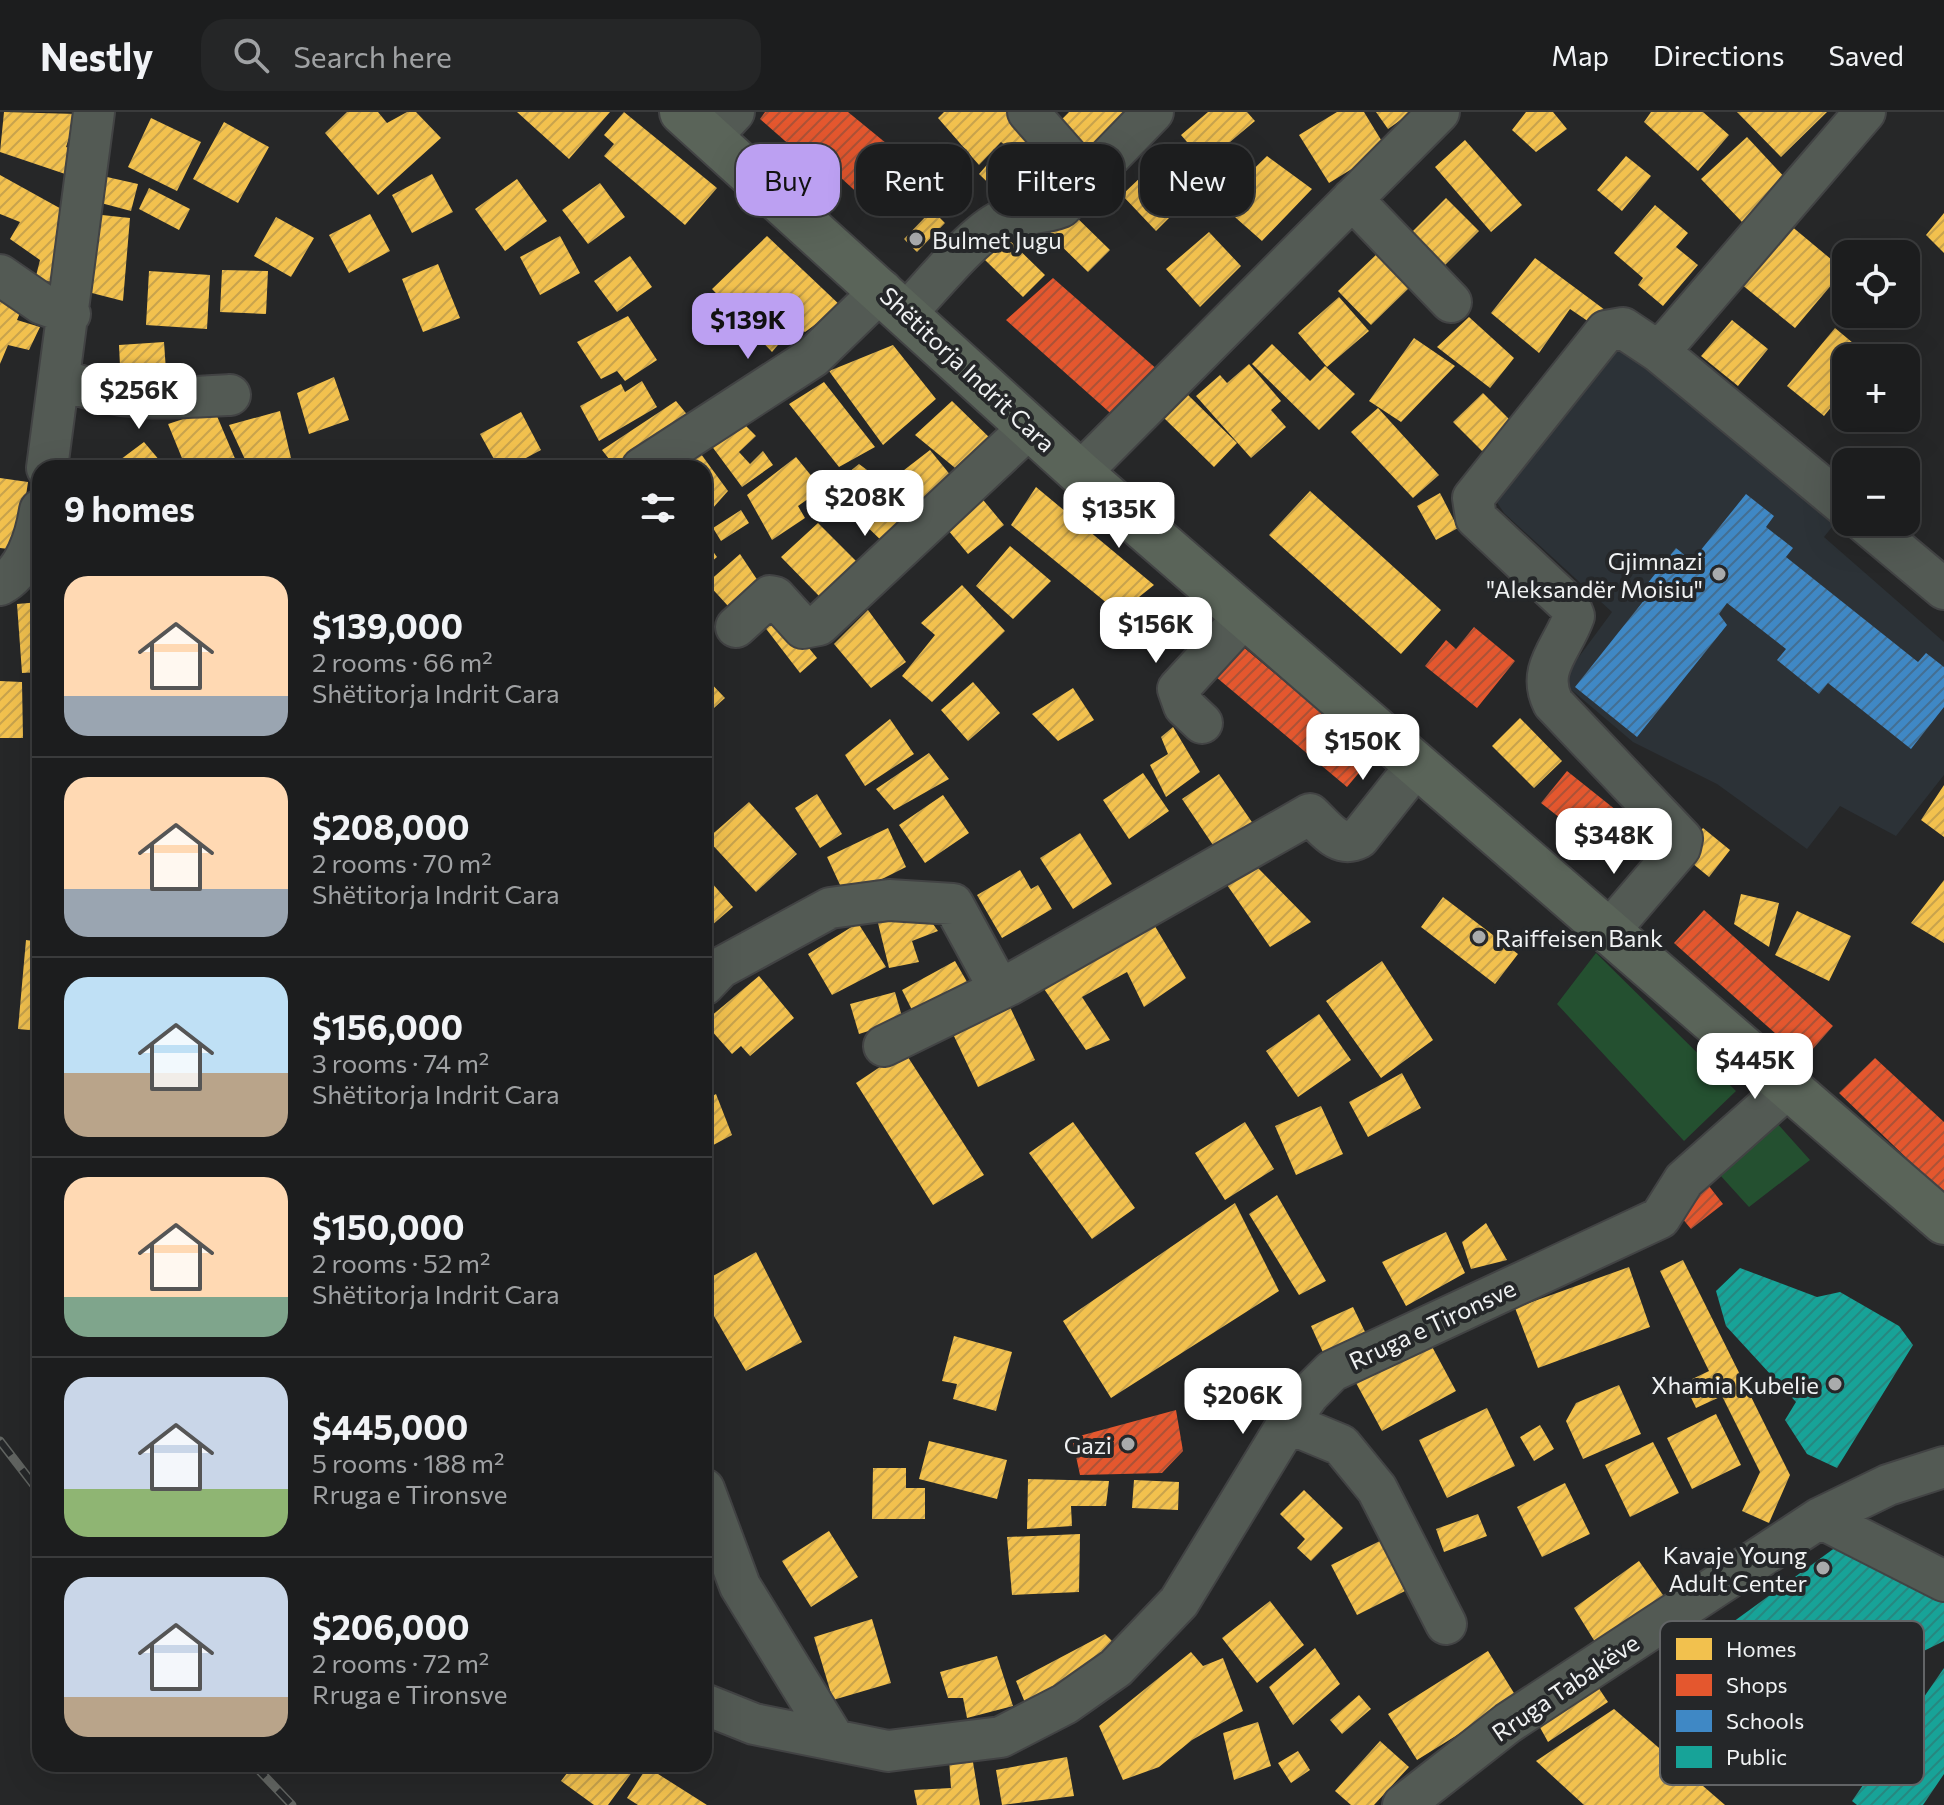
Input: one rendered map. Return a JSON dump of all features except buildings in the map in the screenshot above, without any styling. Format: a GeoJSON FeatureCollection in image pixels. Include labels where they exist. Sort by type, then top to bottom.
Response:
{"type":"FeatureCollection","features":[{"type":"Feature","properties":{"kind":"main road","name":"Shëtitorja Indrit Cara"},"geometry":{"type":"LineString","coordinates":[[709,121],[894,301],[1080,473],[1944,1222]]}},
{"type":"Feature","properties":{"kind":"street"},"geometry":{"type":"LineString","coordinates":[[48,460],[70,314],[94,112]]}},
{"type":"Feature","properties":{"kind":"street"},"geometry":{"type":"LineString","coordinates":[[1028,112],[1056,144]]}},
{"type":"Feature","properties":{"kind":"street"},"geometry":{"type":"LineString","coordinates":[[1121,144],[1153,112]]}},
{"type":"Feature","properties":{"kind":"street"},"geometry":{"type":"LineString","coordinates":[[1080,473],[1439,112]]}},
{"type":"Feature","properties":{"kind":"street"},"geometry":{"type":"LineString","coordinates":[[1659,352],[1865,112]]}},
{"type":"Feature","properties":{"kind":"street"},"geometry":{"type":"LineString","coordinates":[[1352,199],[1451,302]]}},
{"type":"Feature","properties":{"kind":"street"},"geometry":{"type":"LineString","coordinates":[[654,460],[894,301],[997,223],[1015,216]]}},
{"type":"Feature","properties":{"kind":"street"},"geometry":{"type":"LineString","coordinates":[[0,275],[42,304],[70,314]]}},
{"type":"Feature","properties":{"kind":"street"},"geometry":{"type":"LineString","coordinates":[[1609,931],[1680,848],[1682,839],[1553,703],[1545,688],[1546,672],[1574,616],[1570,606],[1476,518],[1473,498],[1606,331],[1623,328],[1659,352],[1832,495]]}},
{"type":"Feature","properties":{"kind":"street"},"geometry":{"type":"LineString","coordinates":[[60,379],[91,391],[146,400],[230,395]]}},
{"type":"Feature","properties":{"kind":"street"},"geometry":{"type":"LineString","coordinates":[[736,627],[770,596],[775,597],[803,628],[819,625],[1030,427]]}},
{"type":"Feature","properties":{"kind":"street"},"geometry":{"type":"LineString","coordinates":[[1881,536],[1944,589]]}},
{"type":"Feature","properties":{"kind":"street"},"geometry":{"type":"LineString","coordinates":[[0,585],[18,568],[32,541]]}},
{"type":"Feature","properties":{"kind":"street"},"geometry":{"type":"LineString","coordinates":[[1202,723],[1184,706],[1178,689],[1245,616]]}},
{"type":"Feature","properties":{"kind":"street"},"geometry":{"type":"LineString","coordinates":[[884,1046],[1009,985],[1310,814],[1338,841],[1349,843],[1359,838],[1416,766]]}},
{"type":"Feature","properties":{"kind":"street"},"geometry":{"type":"LineString","coordinates":[[712,976],[720,968],[830,908],[889,900],[953,904],[995,981],[1009,985]]}},
{"type":"Feature","properties":{"kind":"street","name":"Rruga e Tironsve"},"geometry":{"type":"LineString","coordinates":[[712,1707],[754,1724],[888,1751],[1001,1737],[1065,1704],[1116,1668],[1179,1602],[1288,1423],[1309,1394],[1332,1371],[1660,1218],[1684,1180],[1790,1086]]}},
{"type":"Feature","properties":{"kind":"street"},"geometry":{"type":"LineString","coordinates":[[1288,1423],[1341,1445],[1377,1489],[1446,1624]]}},
{"type":"Feature","properties":{"kind":"street","name":"Rruga Tabakëve"},"geometry":{"type":"LineString","coordinates":[[1663,1621],[1820,1518],[1888,1485],[1944,1467]]}},
{"type":"Feature","properties":{"kind":"street"},"geometry":{"type":"LineString","coordinates":[[712,1511],[740,1586],[834,1739]]}},
{"type":"Feature","properties":{"kind":"street"},"geometry":{"type":"LineString","coordinates":[[1820,1518],[1944,1581]]}},
{"type":"Feature","properties":{"kind":"street","name":"Rruga Tabakëve"},"geometry":{"type":"LineString","coordinates":[[1403,1805],[1508,1723],[1660,1623]]}},
{"type":"Feature","properties":{"kind":"shaded area","name":"Gjimnazi \"Aleksandër Moisiu\""},"geometry":{"type":"Polygon","coordinates":[[[1620,341],[1832,503],[1832,527],[1824,537],[1944,642],[1944,775],[1896,836],[1840,806],[1807,849],[1717,784],[1633,742],[1561,681],[1612,612],[1504,513],[1496,501],[1495,489],[1620,341]]]}},
{"type":"Feature","properties":{"kind":"green space"},"geometry":{"type":"Polygon","coordinates":[[[1596,953],[1736,1091],[1684,1141],[1557,1004],[1596,953]]]}},
{"type":"Feature","properties":{"kind":"green space"},"geometry":{"type":"Polygon","coordinates":[[[1766,1111],[1810,1160],[1749,1207],[1710,1164],[1766,1111]]]}},
{"type":"Feature","properties":{"kind":"railway"},"geometry":{"type":"LineString","coordinates":[[0,1441],[32,1483]]}},
{"type":"Feature","properties":{"kind":"railway"},"geometry":{"type":"LineString","coordinates":[[261,1772],[292,1805]]}},
{"type":"Feature","properties":{"kind":"place","name":"Bulmet Jugu"},"geometry":{"type":"Point","coordinates":[916,239]}},
{"type":"Feature","properties":{"kind":"place","name":"Gjimnazi \"Aleksandër Moisiu\""},"geometry":{"type":"Point","coordinates":[1719,574]}},
{"type":"Feature","properties":{"kind":"place","name":"Raiffeisen Bank"},"geometry":{"type":"Point","coordinates":[1479,937]}},
{"type":"Feature","properties":{"kind":"place","name":"Xhamia Kubelie"},"geometry":{"type":"Point","coordinates":[1835,1384]}},
{"type":"Feature","properties":{"kind":"place","name":"Gazi"},"geometry":{"type":"Point","coordinates":[1128,1444]}},
{"type":"Feature","properties":{"kind":"place","name":"Kavaje Young Adult Center"},"geometry":{"type":"Point","coordinates":[1823,1568]}}]}
